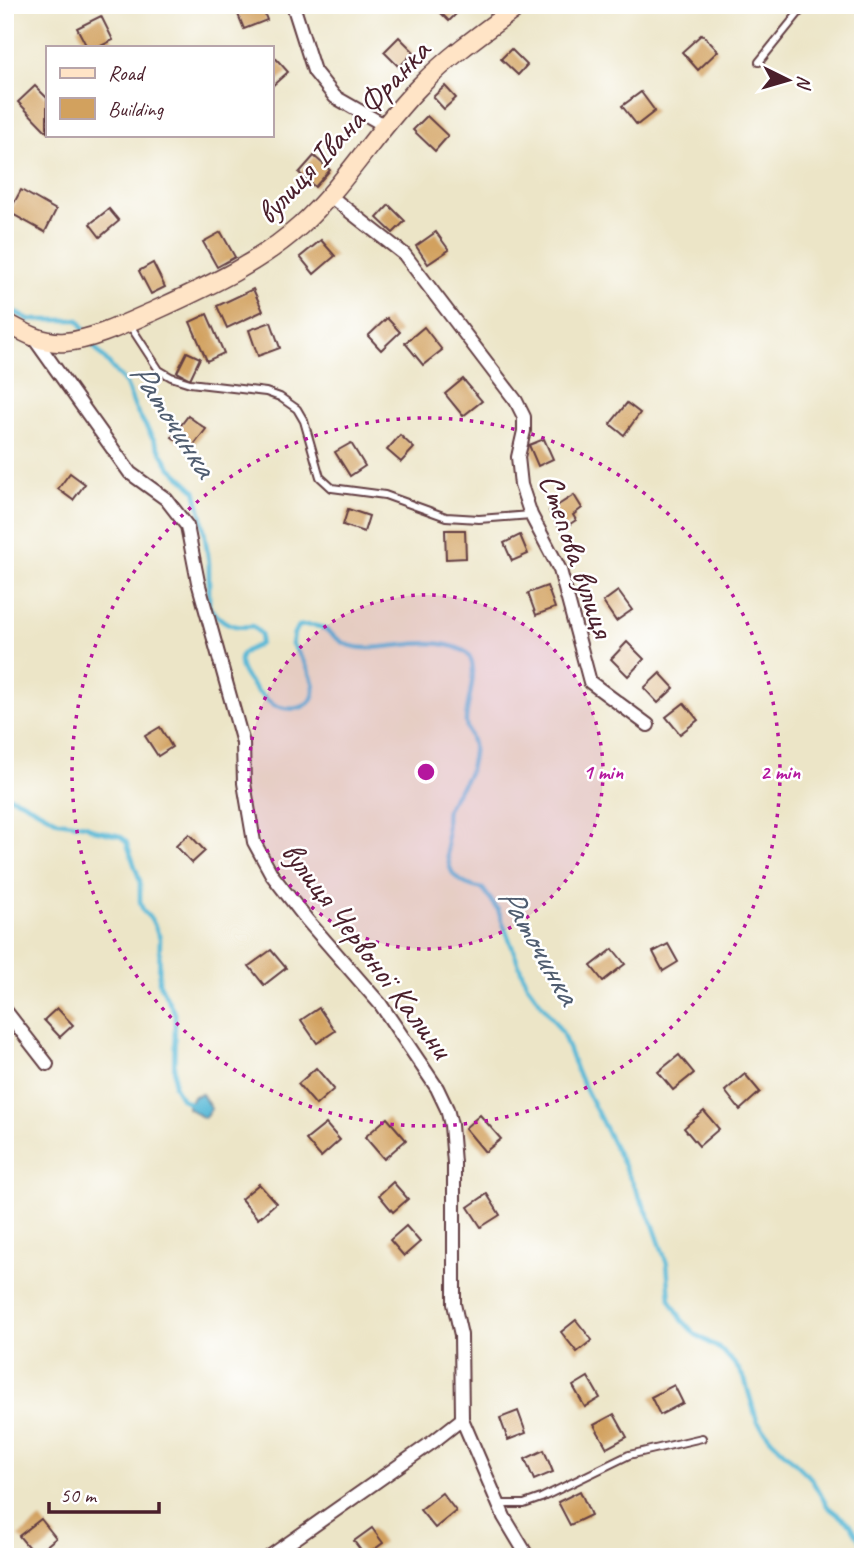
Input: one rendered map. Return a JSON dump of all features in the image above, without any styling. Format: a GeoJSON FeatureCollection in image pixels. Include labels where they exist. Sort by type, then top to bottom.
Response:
{"type":"FeatureCollection","features":[{"type":"Feature","properties":{"kind":"main road","name":"вулиця Івана Франка"},"geometry":{"type":"LineString","coordinates":[[5,322],[33,337],[57,342],[80,339],[128,323],[221,280],[266,253],[299,227],[330,196],[384,125],[423,82],[474,38],[520,5]]}},
{"type":"Feature","properties":{"kind":"street"},"geometry":{"type":"LineString","coordinates":[[293,5],[314,71],[335,97],[384,125]]}},
{"type":"Feature","properties":{"kind":"street","name":"Степова вулиця"},"geometry":{"type":"LineString","coordinates":[[330,196],[404,254],[516,401],[524,417],[518,457],[521,485],[531,515],[560,570],[590,682],[648,725]]}},
{"type":"Feature","properties":{"kind":"street","name":"вулиця Червоної Калини"},"geometry":{"type":"LineString","coordinates":[[33,337],[92,423],[131,473],[166,499],[187,526],[198,582],[243,743],[244,783],[254,842],[272,875],[300,911],[381,1005],[437,1088],[447,1110],[454,1163],[454,1304],[461,1335],[462,1419],[498,1504],[528,1557]]}},
{"type":"Feature","properties":{"kind":"street"},"geometry":{"type":"LineString","coordinates":[[5,1010],[47,1064]]}},
{"type":"Feature","properties":{"kind":"street"},"geometry":{"type":"LineString","coordinates":[[269,1557],[435,1441],[462,1419]]}},
{"type":"Feature","properties":{"kind":"lane"},"geometry":{"type":"LineString","coordinates":[[759,62],[805,5]]}},
{"type":"Feature","properties":{"kind":"lane"},"geometry":{"type":"LineString","coordinates":[[128,323],[159,370],[171,377],[190,383],[266,392],[280,397],[297,409],[304,421],[320,477],[332,488],[385,495],[446,517],[479,519],[531,515]]}},
{"type":"Feature","properties":{"kind":"lane"},"geometry":{"type":"LineString","coordinates":[[498,1504],[524,1504],[629,1455],[702,1438]]}},
{"type":"Feature","properties":{"kind":"water"},"geometry":{"type":"Polygon","coordinates":[[[202,1094],[211,1109],[204,1118],[188,1108],[194,1096],[202,1094]]]}},
{"type":"Feature","properties":{"kind":"building"},"geometry":{"type":"Polygon","coordinates":[[[261,5],[267,20],[244,29],[235,7],[261,5]]]}},
{"type":"Feature","properties":{"kind":"building"},"geometry":{"type":"Polygon","coordinates":[[[433,5],[465,5],[449,21],[433,5]]]}},
{"type":"Feature","properties":{"kind":"building"},"geometry":{"type":"Polygon","coordinates":[[[101,16],[113,40],[101,46],[86,46],[77,28],[101,16]]]}},
{"type":"Feature","properties":{"kind":"building"},"geometry":{"type":"Polygon","coordinates":[[[702,34],[718,51],[698,70],[682,52],[702,34]]]}},
{"type":"Feature","properties":{"kind":"building"},"geometry":{"type":"Polygon","coordinates":[[[399,37],[414,52],[399,67],[384,52],[399,37]]]}},
{"type":"Feature","properties":{"kind":"building"},"geometry":{"type":"Polygon","coordinates":[[[511,49],[527,65],[518,75],[501,59],[511,49]]]}},
{"type":"Feature","properties":{"kind":"building"},"geometry":{"type":"Polygon","coordinates":[[[273,55],[288,72],[273,85],[273,55]]]}},
{"type":"Feature","properties":{"kind":"building"},"geometry":{"type":"Polygon","coordinates":[[[35,86],[46,97],[46,131],[18,102],[35,86]]]}},
{"type":"Feature","properties":{"kind":"building"},"geometry":{"type":"Polygon","coordinates":[[[445,86],[456,98],[444,109],[433,97],[445,86]]]}},
{"type":"Feature","properties":{"kind":"building"},"geometry":{"type":"Polygon","coordinates":[[[641,92],[655,111],[637,125],[622,106],[641,92]]]}},
{"type":"Feature","properties":{"kind":"building"},"geometry":{"type":"Polygon","coordinates":[[[427,116],[448,136],[435,151],[413,130],[427,116]]]}},
{"type":"Feature","properties":{"kind":"building"},"geometry":{"type":"Polygon","coordinates":[[[314,156],[330,170],[315,187],[299,173],[314,156]]]}},
{"type":"Feature","properties":{"kind":"building"},"geometry":{"type":"Polygon","coordinates":[[[21,190],[56,210],[45,232],[9,212],[21,190]]]}},
{"type":"Feature","properties":{"kind":"building"},"geometry":{"type":"Polygon","coordinates":[[[389,205],[405,221],[393,233],[377,218],[389,205]]]}},
{"type":"Feature","properties":{"kind":"building"},"geometry":{"type":"Polygon","coordinates":[[[109,209],[119,221],[100,237],[90,224],[109,209]]]}},
{"type":"Feature","properties":{"kind":"building"},"geometry":{"type":"Polygon","coordinates":[[[221,232],[235,257],[217,267],[203,242],[221,232]]]}},
{"type":"Feature","properties":{"kind":"building"},"geometry":{"type":"Polygon","coordinates":[[[436,232],[449,250],[428,264],[416,246],[436,232]]]}},
{"type":"Feature","properties":{"kind":"building"},"geometry":{"type":"Polygon","coordinates":[[[321,240],[335,256],[314,274],[300,257],[321,240]]]}},
{"type":"Feature","properties":{"kind":"building"},"geometry":{"type":"Polygon","coordinates":[[[153,263],[165,287],[151,294],[139,271],[153,263]]]}},
{"type":"Feature","properties":{"kind":"building"},"geometry":{"type":"Polygon","coordinates":[[[253,289],[263,311],[227,328],[217,306],[253,289]]]}},
{"type":"Feature","properties":{"kind":"building"},"geometry":{"type":"Polygon","coordinates":[[[207,314],[224,353],[207,361],[190,322],[207,314]]]}},
{"type":"Feature","properties":{"kind":"building"},"geometry":{"type":"Polygon","coordinates":[[[387,318],[400,332],[381,350],[368,336],[387,318]]]}},
{"type":"Feature","properties":{"kind":"building"},"geometry":{"type":"Polygon","coordinates":[[[271,322],[280,348],[258,356],[249,330],[271,322]]]}},
{"type":"Feature","properties":{"kind":"building"},"geometry":{"type":"Polygon","coordinates":[[[424,327],[442,350],[423,365],[405,343],[424,327]]]}},
{"type":"Feature","properties":{"kind":"building"},"geometry":{"type":"Polygon","coordinates":[[[187,352],[200,358],[190,379],[177,372],[187,352]]]}},
{"type":"Feature","properties":{"kind":"building"},"geometry":{"type":"Polygon","coordinates":[[[463,379],[482,401],[463,416],[445,394],[463,379]]]}},
{"type":"Feature","properties":{"kind":"building"},"geometry":{"type":"Polygon","coordinates":[[[627,403],[640,413],[624,435],[610,424],[627,403]]]}},
{"type":"Feature","properties":{"kind":"building"},"geometry":{"type":"Polygon","coordinates":[[[188,416],[206,429],[190,450],[172,437],[188,416]]]}},
{"type":"Feature","properties":{"kind":"building"},"geometry":{"type":"Polygon","coordinates":[[[400,435],[414,448],[401,462],[387,450],[400,435]]]}},
{"type":"Feature","properties":{"kind":"building"},"geometry":{"type":"Polygon","coordinates":[[[544,439],[553,459],[538,466],[529,445],[544,439]]]}},
{"type":"Feature","properties":{"kind":"building"},"geometry":{"type":"Polygon","coordinates":[[[351,443],[365,466],[350,476],[335,452],[351,443]]]}},
{"type":"Feature","properties":{"kind":"building"},"geometry":{"type":"Polygon","coordinates":[[[70,473],[85,484],[73,500],[58,489],[70,473]]]}},
{"type":"Feature","properties":{"kind":"building"},"geometry":{"type":"Polygon","coordinates":[[[574,495],[582,508],[573,515],[576,520],[561,530],[549,511],[574,495]]]}},
{"type":"Feature","properties":{"kind":"building"},"geometry":{"type":"Polygon","coordinates":[[[348,509],[369,516],[364,532],[343,525],[348,509]]]}},
{"type":"Feature","properties":{"kind":"building"},"geometry":{"type":"Polygon","coordinates":[[[445,530],[465,530],[466,558],[446,559],[445,530]]]}},
{"type":"Feature","properties":{"kind":"building"},"geometry":{"type":"Polygon","coordinates":[[[520,535],[528,554],[512,561],[504,543],[520,535]]]}},
{"type":"Feature","properties":{"kind":"building"},"geometry":{"type":"Polygon","coordinates":[[[547,586],[555,608],[536,615],[528,593],[547,586]]]}},
{"type":"Feature","properties":{"kind":"building"},"geometry":{"type":"Polygon","coordinates":[[[618,591],[632,610],[616,621],[603,602],[618,591]]]}},
{"type":"Feature","properties":{"kind":"building"},"geometry":{"type":"Polygon","coordinates":[[[627,642],[644,659],[628,676],[611,659],[627,642]]]}},
{"type":"Feature","properties":{"kind":"building"},"geometry":{"type":"Polygon","coordinates":[[[660,673],[674,688],[658,703],[644,688],[660,673]]]}},
{"type":"Feature","properties":{"kind":"building"},"geometry":{"type":"Polygon","coordinates":[[[684,703],[698,720],[680,734],[666,717],[684,703]]]}},
{"type":"Feature","properties":{"kind":"building"},"geometry":{"type":"Polygon","coordinates":[[[160,727],[172,747],[158,756],[145,736],[160,727]]]}},
{"type":"Feature","properties":{"kind":"building"},"geometry":{"type":"Polygon","coordinates":[[[189,834],[205,851],[192,863],[176,846],[189,834]]]}},
{"type":"Feature","properties":{"kind":"building"},"geometry":{"type":"Polygon","coordinates":[[[668,944],[678,962],[663,971],[653,952],[668,944]]]}},
{"type":"Feature","properties":{"kind":"building"},"geometry":{"type":"Polygon","coordinates":[[[613,949],[625,964],[603,981],[591,966],[613,949]]]}},
{"type":"Feature","properties":{"kind":"building"},"geometry":{"type":"Polygon","coordinates":[[[271,950],[286,968],[264,985],[249,966],[271,950]]]}},
{"type":"Feature","properties":{"kind":"building"},"geometry":{"type":"Polygon","coordinates":[[[57,1008],[73,1025],[60,1037],[44,1020],[57,1008]]]}},
{"type":"Feature","properties":{"kind":"building"},"geometry":{"type":"Polygon","coordinates":[[[319,1008],[335,1031],[317,1043],[301,1020],[319,1008]]]}},
{"type":"Feature","properties":{"kind":"building"},"geometry":{"type":"Polygon","coordinates":[[[679,1055],[694,1073],[673,1090],[658,1072],[679,1055]]]}},
{"type":"Feature","properties":{"kind":"building"},"geometry":{"type":"Polygon","coordinates":[[[316,1068],[334,1089],[316,1105],[298,1084],[316,1068]]]}},
{"type":"Feature","properties":{"kind":"building"},"geometry":{"type":"Polygon","coordinates":[[[745,1074],[760,1092],[740,1110],[725,1091],[745,1074]]]}},
{"type":"Feature","properties":{"kind":"building"},"geometry":{"type":"Polygon","coordinates":[[[704,1111],[719,1129],[699,1146],[684,1128],[704,1111]]]}},
{"type":"Feature","properties":{"kind":"building"},"geometry":{"type":"Polygon","coordinates":[[[480,1115],[501,1139],[485,1152],[465,1128],[480,1115]]]}},
{"type":"Feature","properties":{"kind":"building"},"geometry":{"type":"Polygon","coordinates":[[[387,1118],[406,1140],[384,1159],[365,1137],[387,1118]]]}},
{"type":"Feature","properties":{"kind":"building"},"geometry":{"type":"Polygon","coordinates":[[[326,1124],[340,1140],[321,1157],[306,1140],[326,1124]]]}},
{"type":"Feature","properties":{"kind":"building"},"geometry":{"type":"Polygon","coordinates":[[[393,1182],[408,1199],[393,1212],[379,1195],[393,1182]]]}},
{"type":"Feature","properties":{"kind":"building"},"geometry":{"type":"Polygon","coordinates":[[[259,1184],[276,1203],[258,1219],[241,1199],[259,1184]]]}},
{"type":"Feature","properties":{"kind":"building"},"geometry":{"type":"Polygon","coordinates":[[[487,1194],[500,1215],[481,1227],[468,1207],[487,1194]]]}},
{"type":"Feature","properties":{"kind":"building"},"geometry":{"type":"Polygon","coordinates":[[[406,1226],[420,1242],[404,1256],[390,1240],[406,1226]]]}},
{"type":"Feature","properties":{"kind":"building"},"geometry":{"type":"Polygon","coordinates":[[[576,1320],[592,1340],[577,1352],[561,1332],[576,1320]]]}},
{"type":"Feature","properties":{"kind":"building"},"geometry":{"type":"Polygon","coordinates":[[[588,1377],[600,1398],[585,1407],[573,1386],[588,1377]]]}},
{"type":"Feature","properties":{"kind":"building"},"geometry":{"type":"Polygon","coordinates":[[[674,1385],[683,1403],[660,1415],[651,1397],[674,1385]]]}},
{"type":"Feature","properties":{"kind":"building"},"geometry":{"type":"Polygon","coordinates":[[[518,1411],[526,1433],[508,1440],[500,1418],[518,1411]]]}},
{"type":"Feature","properties":{"kind":"building"},"geometry":{"type":"Polygon","coordinates":[[[614,1414],[627,1437],[607,1448],[594,1425],[614,1414]]]}},
{"type":"Feature","properties":{"kind":"building"},"geometry":{"type":"Polygon","coordinates":[[[544,1450],[553,1472],[534,1480],[525,1459],[544,1450]]]}},
{"type":"Feature","properties":{"kind":"building"},"geometry":{"type":"Polygon","coordinates":[[[580,1491],[591,1515],[570,1525],[558,1502],[580,1491]]]}},
{"type":"Feature","properties":{"kind":"building"},"geometry":{"type":"Polygon","coordinates":[[[442,1493],[456,1511],[435,1528],[420,1510],[442,1493]]]}},
{"type":"Feature","properties":{"kind":"building"},"geometry":{"type":"Polygon","coordinates":[[[41,1519],[56,1538],[35,1555],[19,1536],[41,1519]]]}},
{"type":"Feature","properties":{"kind":"building"},"geometry":{"type":"Polygon","coordinates":[[[372,1528],[383,1543],[365,1556],[354,1541],[372,1528]]]}},
{"type":"Feature","properties":{"kind":"waterway","name":"Раточинка"},"geometry":{"type":"LineString","coordinates":[[5,307],[30,320],[79,320],[87,335]]}},
{"type":"Feature","properties":{"kind":"waterway","name":"Раточинка"},"geometry":{"type":"LineString","coordinates":[[91,343],[126,384],[135,408],[170,467],[195,490],[209,563],[209,607],[228,623],[252,626],[261,634],[260,644],[247,650],[241,656],[240,662],[252,685],[271,703],[291,709],[301,707],[311,700],[314,693],[311,675],[292,644],[294,633],[299,626],[320,627],[354,647],[427,643],[451,646],[468,655],[473,672],[466,723],[473,751],[469,772],[446,812],[447,856],[452,872],[463,883],[483,889],[498,910],[526,983],[562,1032],[577,1072],[653,1224],[667,1264],[670,1299],[682,1320],[695,1334],[723,1351],[737,1367],[745,1380],[757,1421],[771,1439],[810,1477],[828,1507],[851,1525],[863,1545]]}},
{"type":"Feature","properties":{"kind":"waterway"},"geometry":{"type":"LineString","coordinates":[[5,795],[58,821],[86,825],[94,830],[120,836],[126,841],[140,881],[143,911],[152,920],[160,938],[159,982],[175,1014],[174,1086],[182,1099],[189,1103]]}}]}
